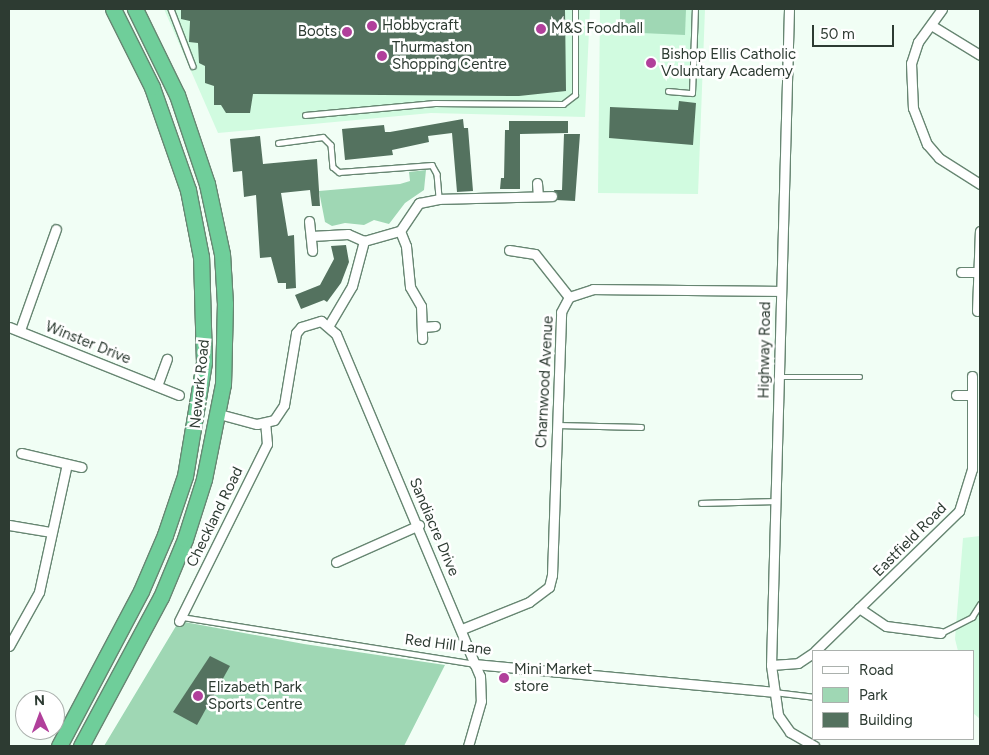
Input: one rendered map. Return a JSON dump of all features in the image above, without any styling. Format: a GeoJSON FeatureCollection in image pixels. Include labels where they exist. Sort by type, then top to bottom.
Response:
{"type":"FeatureCollection","features":[{"type":"Feature","properties":{"kind":"highway","name":"Newark Road"},"geometry":{"type":"LineString","coordinates":[[59,746],[141,591],[165,535],[185,476],[204,362],[201,257],[188,190],[159,104],[113,9]]}},
{"type":"Feature","properties":{"kind":"highway","name":"Newark Road"},"geometry":{"type":"LineString","coordinates":[[81,746],[164,589],[204,479],[219,414],[225,304],[215,217],[177,95],[135,9]]}},
{"type":"Feature","properties":{"kind":"street","name":"Highway Road"},"geometry":{"type":"LineString","coordinates":[[789,9],[771,665],[772,692],[778,715],[790,732],[814,746]]}},
{"type":"Feature","properties":{"kind":"street"},"geometry":{"type":"LineString","coordinates":[[942,9],[918,42],[911,63],[910,83],[918,125],[939,158],[980,184]]}},
{"type":"Feature","properties":{"kind":"street"},"geometry":{"type":"LineString","coordinates":[[931,26],[980,55]]}},
{"type":"Feature","properties":{"kind":"street"},"geometry":{"type":"LineString","coordinates":[[537,183],[538,196]]}},
{"type":"Feature","properties":{"kind":"street"},"geometry":{"type":"LineString","coordinates":[[311,236],[348,234],[364,241],[400,231],[415,207],[439,199],[552,196]]}},
{"type":"Feature","properties":{"kind":"street"},"geometry":{"type":"LineString","coordinates":[[309,221],[312,251]]}},
{"type":"Feature","properties":{"kind":"street"},"geometry":{"type":"LineString","coordinates":[[20,330],[56,229]]}},
{"type":"Feature","properties":{"kind":"street"},"geometry":{"type":"LineString","coordinates":[[400,231],[406,246],[410,287],[421,306],[422,339]]}},
{"type":"Feature","properties":{"kind":"street"},"geometry":{"type":"LineString","coordinates":[[977,311],[980,231]]}},
{"type":"Feature","properties":{"kind":"street"},"geometry":{"type":"LineString","coordinates":[[219,414],[265,423],[274,420],[284,405],[296,333],[311,322],[329,325],[352,286],[364,241]]}},
{"type":"Feature","properties":{"kind":"street"},"geometry":{"type":"LineString","coordinates":[[508,250],[535,254],[569,297]]}},
{"type":"Feature","properties":{"kind":"street"},"geometry":{"type":"LineString","coordinates":[[961,272],[977,272]]}},
{"type":"Feature","properties":{"kind":"street","name":"Charnwood Avenue"},"geometry":{"type":"LineString","coordinates":[[462,629],[529,602],[549,587],[552,575],[556,425],[562,312],[569,297],[593,289],[781,291]]}},
{"type":"Feature","properties":{"kind":"street","name":"Sandiacre Drive"},"geometry":{"type":"LineString","coordinates":[[329,325],[419,525],[462,629],[474,664],[482,689],[468,746]]}},
{"type":"Feature","properties":{"kind":"street"},"geometry":{"type":"LineString","coordinates":[[422,327],[435,326]]}},
{"type":"Feature","properties":{"kind":"street","name":"Winster Drive"},"geometry":{"type":"LineString","coordinates":[[9,327],[180,395]]}},
{"type":"Feature","properties":{"kind":"street"},"geometry":{"type":"LineString","coordinates":[[157,386],[167,359]]}},
{"type":"Feature","properties":{"kind":"street","name":"Eastfield Road"},"geometry":{"type":"LineString","coordinates":[[816,650],[958,512],[970,484],[972,376]]}},
{"type":"Feature","properties":{"kind":"street"},"geometry":{"type":"LineString","coordinates":[[956,395],[972,395]]}},
{"type":"Feature","properties":{"kind":"street","name":"Checkland Road"},"geometry":{"type":"LineString","coordinates":[[180,619],[266,444],[265,423]]}},
{"type":"Feature","properties":{"kind":"street"},"geometry":{"type":"LineString","coordinates":[[21,453],[81,467]]}},
{"type":"Feature","properties":{"kind":"street"},"geometry":{"type":"LineString","coordinates":[[9,646],[34,605],[67,464]]}},
{"type":"Feature","properties":{"kind":"street"},"geometry":{"type":"LineString","coordinates":[[9,525],[52,532]]}},
{"type":"Feature","properties":{"kind":"street"},"geometry":{"type":"LineString","coordinates":[[336,562],[419,525]]}},
{"type":"Feature","properties":{"kind":"street"},"geometry":{"type":"LineString","coordinates":[[859,608],[886,626],[942,633]]}},
{"type":"Feature","properties":{"kind":"street","name":"Eastfield Road"},"geometry":{"type":"LineString","coordinates":[[771,665],[798,663],[812,653]]}},
{"type":"Feature","properties":{"kind":"street","name":"Red Hill Lane"},"geometry":{"type":"LineString","coordinates":[[474,664],[772,692]]}},
{"type":"Feature","properties":{"kind":"lane"},"geometry":{"type":"LineString","coordinates":[[171,9],[193,66]]}},
{"type":"Feature","properties":{"kind":"lane"},"geometry":{"type":"LineString","coordinates":[[305,115],[434,103],[563,104],[575,95],[574,9]]}},
{"type":"Feature","properties":{"kind":"lane"},"geometry":{"type":"LineString","coordinates":[[668,91],[692,93],[695,9]]}},
{"type":"Feature","properties":{"kind":"lane"},"geometry":{"type":"LineString","coordinates":[[278,143],[323,137],[331,145],[333,167],[339,172],[432,164],[437,174],[439,199]]}},
{"type":"Feature","properties":{"kind":"lane"},"geometry":{"type":"LineString","coordinates":[[778,377],[860,377]]}},
{"type":"Feature","properties":{"kind":"lane"},"geometry":{"type":"LineString","coordinates":[[556,425],[641,427]]}},
{"type":"Feature","properties":{"kind":"lane"},"geometry":{"type":"LineString","coordinates":[[701,502],[775,501]]}},
{"type":"Feature","properties":{"kind":"lane"},"geometry":{"type":"LineString","coordinates":[[942,633],[972,617],[980,604]]}},
{"type":"Feature","properties":{"kind":"lane","name":"Red Hill Lane"},"geometry":{"type":"LineString","coordinates":[[180,619],[474,664]]}},
{"type":"Feature","properties":{"kind":"lane"},"geometry":{"type":"LineString","coordinates":[[772,692],[812,697]]}},
{"type":"Feature","properties":{"kind":"shaded area","name":"Thurmaston Shopping Centre"},"geometry":{"type":"Polygon","coordinates":[[[164,9],[590,9],[585,117],[431,113],[218,133],[164,9]]]}},
{"type":"Feature","properties":{"kind":"shaded area","name":"Bishop Ellis Catholic Voluntary Academy"},"geometry":{"type":"Polygon","coordinates":[[[600,9],[705,9],[698,194],[598,193],[600,9]]]}},
{"type":"Feature","properties":{"kind":"shaded area"},"geometry":{"type":"Polygon","coordinates":[[[980,536],[980,719],[974,714],[974,650],[958,650],[955,639],[963,538],[980,536]]]}},
{"type":"Feature","properties":{"kind":"green space"},"geometry":{"type":"Polygon","coordinates":[[[620,9],[686,9],[685,35],[620,32],[620,9]]]}},
{"type":"Feature","properties":{"kind":"green space"},"geometry":{"type":"Polygon","coordinates":[[[426,170],[424,190],[405,203],[389,224],[374,220],[364,225],[345,223],[332,226],[325,222],[319,191],[400,184],[410,181],[409,172],[426,170]]]}},
{"type":"Feature","properties":{"kind":"green space"},"geometry":{"type":"Polygon","coordinates":[[[179,621],[304,644],[445,665],[404,746],[104,746],[179,621]]]}},
{"type":"Feature","properties":{"kind":"building","name":"Thurmaston Shopping Centre"},"geometry":{"type":"Polygon","coordinates":[[[181,9],[565,9],[566,91],[519,96],[253,94],[250,113],[226,113],[221,105],[214,105],[214,86],[205,83],[205,66],[199,63],[198,43],[189,42],[190,21],[181,19],[181,9]]]}},
{"type":"Feature","properties":{"kind":"building"},"geometry":{"type":"Polygon","coordinates":[[[679,101],[696,103],[693,145],[609,138],[610,107],[678,110],[679,101]]]}},
{"type":"Feature","properties":{"kind":"building"},"geometry":{"type":"Polygon","coordinates":[[[463,119],[464,128],[468,128],[473,191],[457,192],[452,133],[428,136],[429,142],[392,150],[393,155],[345,160],[342,129],[384,125],[385,132],[390,132],[463,119]]]}},
{"type":"Feature","properties":{"kind":"building"},"geometry":{"type":"Polygon","coordinates":[[[509,121],[568,121],[568,133],[520,134],[520,189],[500,189],[501,178],[504,178],[505,130],[509,130],[509,121]]]}},
{"type":"Feature","properties":{"kind":"building"},"geometry":{"type":"Polygon","coordinates":[[[564,134],[580,134],[575,201],[556,200],[554,190],[562,190],[564,134]]]}},
{"type":"Feature","properties":{"kind":"building"},"geometry":{"type":"Polygon","coordinates":[[[260,136],[263,164],[317,159],[320,206],[312,206],[310,190],[281,193],[288,236],[294,235],[296,288],[286,289],[286,283],[278,283],[271,257],[260,258],[256,195],[244,197],[242,171],[233,172],[230,139],[260,136]]]}},
{"type":"Feature","properties":{"kind":"building"},"geometry":{"type":"Polygon","coordinates":[[[346,245],[349,262],[341,283],[327,302],[324,300],[301,309],[295,295],[320,285],[334,259],[331,246],[346,245]]]}},
{"type":"Feature","properties":{"kind":"building","name":"Elizabeth Park Sports Centre"},"geometry":{"type":"Polygon","coordinates":[[[210,656],[230,666],[197,725],[173,712],[210,656]]]}},
{"type":"Feature","properties":{"kind":"place","name":"Hobbycraft"},"geometry":{"type":"Point","coordinates":[372,26]}},
{"type":"Feature","properties":{"kind":"place","name":"M&S Foodhall"},"geometry":{"type":"Point","coordinates":[541,29]}},
{"type":"Feature","properties":{"kind":"place","name":"Boots"},"geometry":{"type":"Point","coordinates":[347,32]}},
{"type":"Feature","properties":{"kind":"place","name":"Thurmaston Shopping Centre"},"geometry":{"type":"Point","coordinates":[382,56]}},
{"type":"Feature","properties":{"kind":"place","name":"Bishop Ellis Catholic Voluntary Academy"},"geometry":{"type":"Point","coordinates":[651,63]}},
{"type":"Feature","properties":{"kind":"place","name":"Mini Market store"},"geometry":{"type":"Point","coordinates":[504,678]}},
{"type":"Feature","properties":{"kind":"place","name":"Elizabeth Park Sports Centre"},"geometry":{"type":"Point","coordinates":[198,696]}}]}
